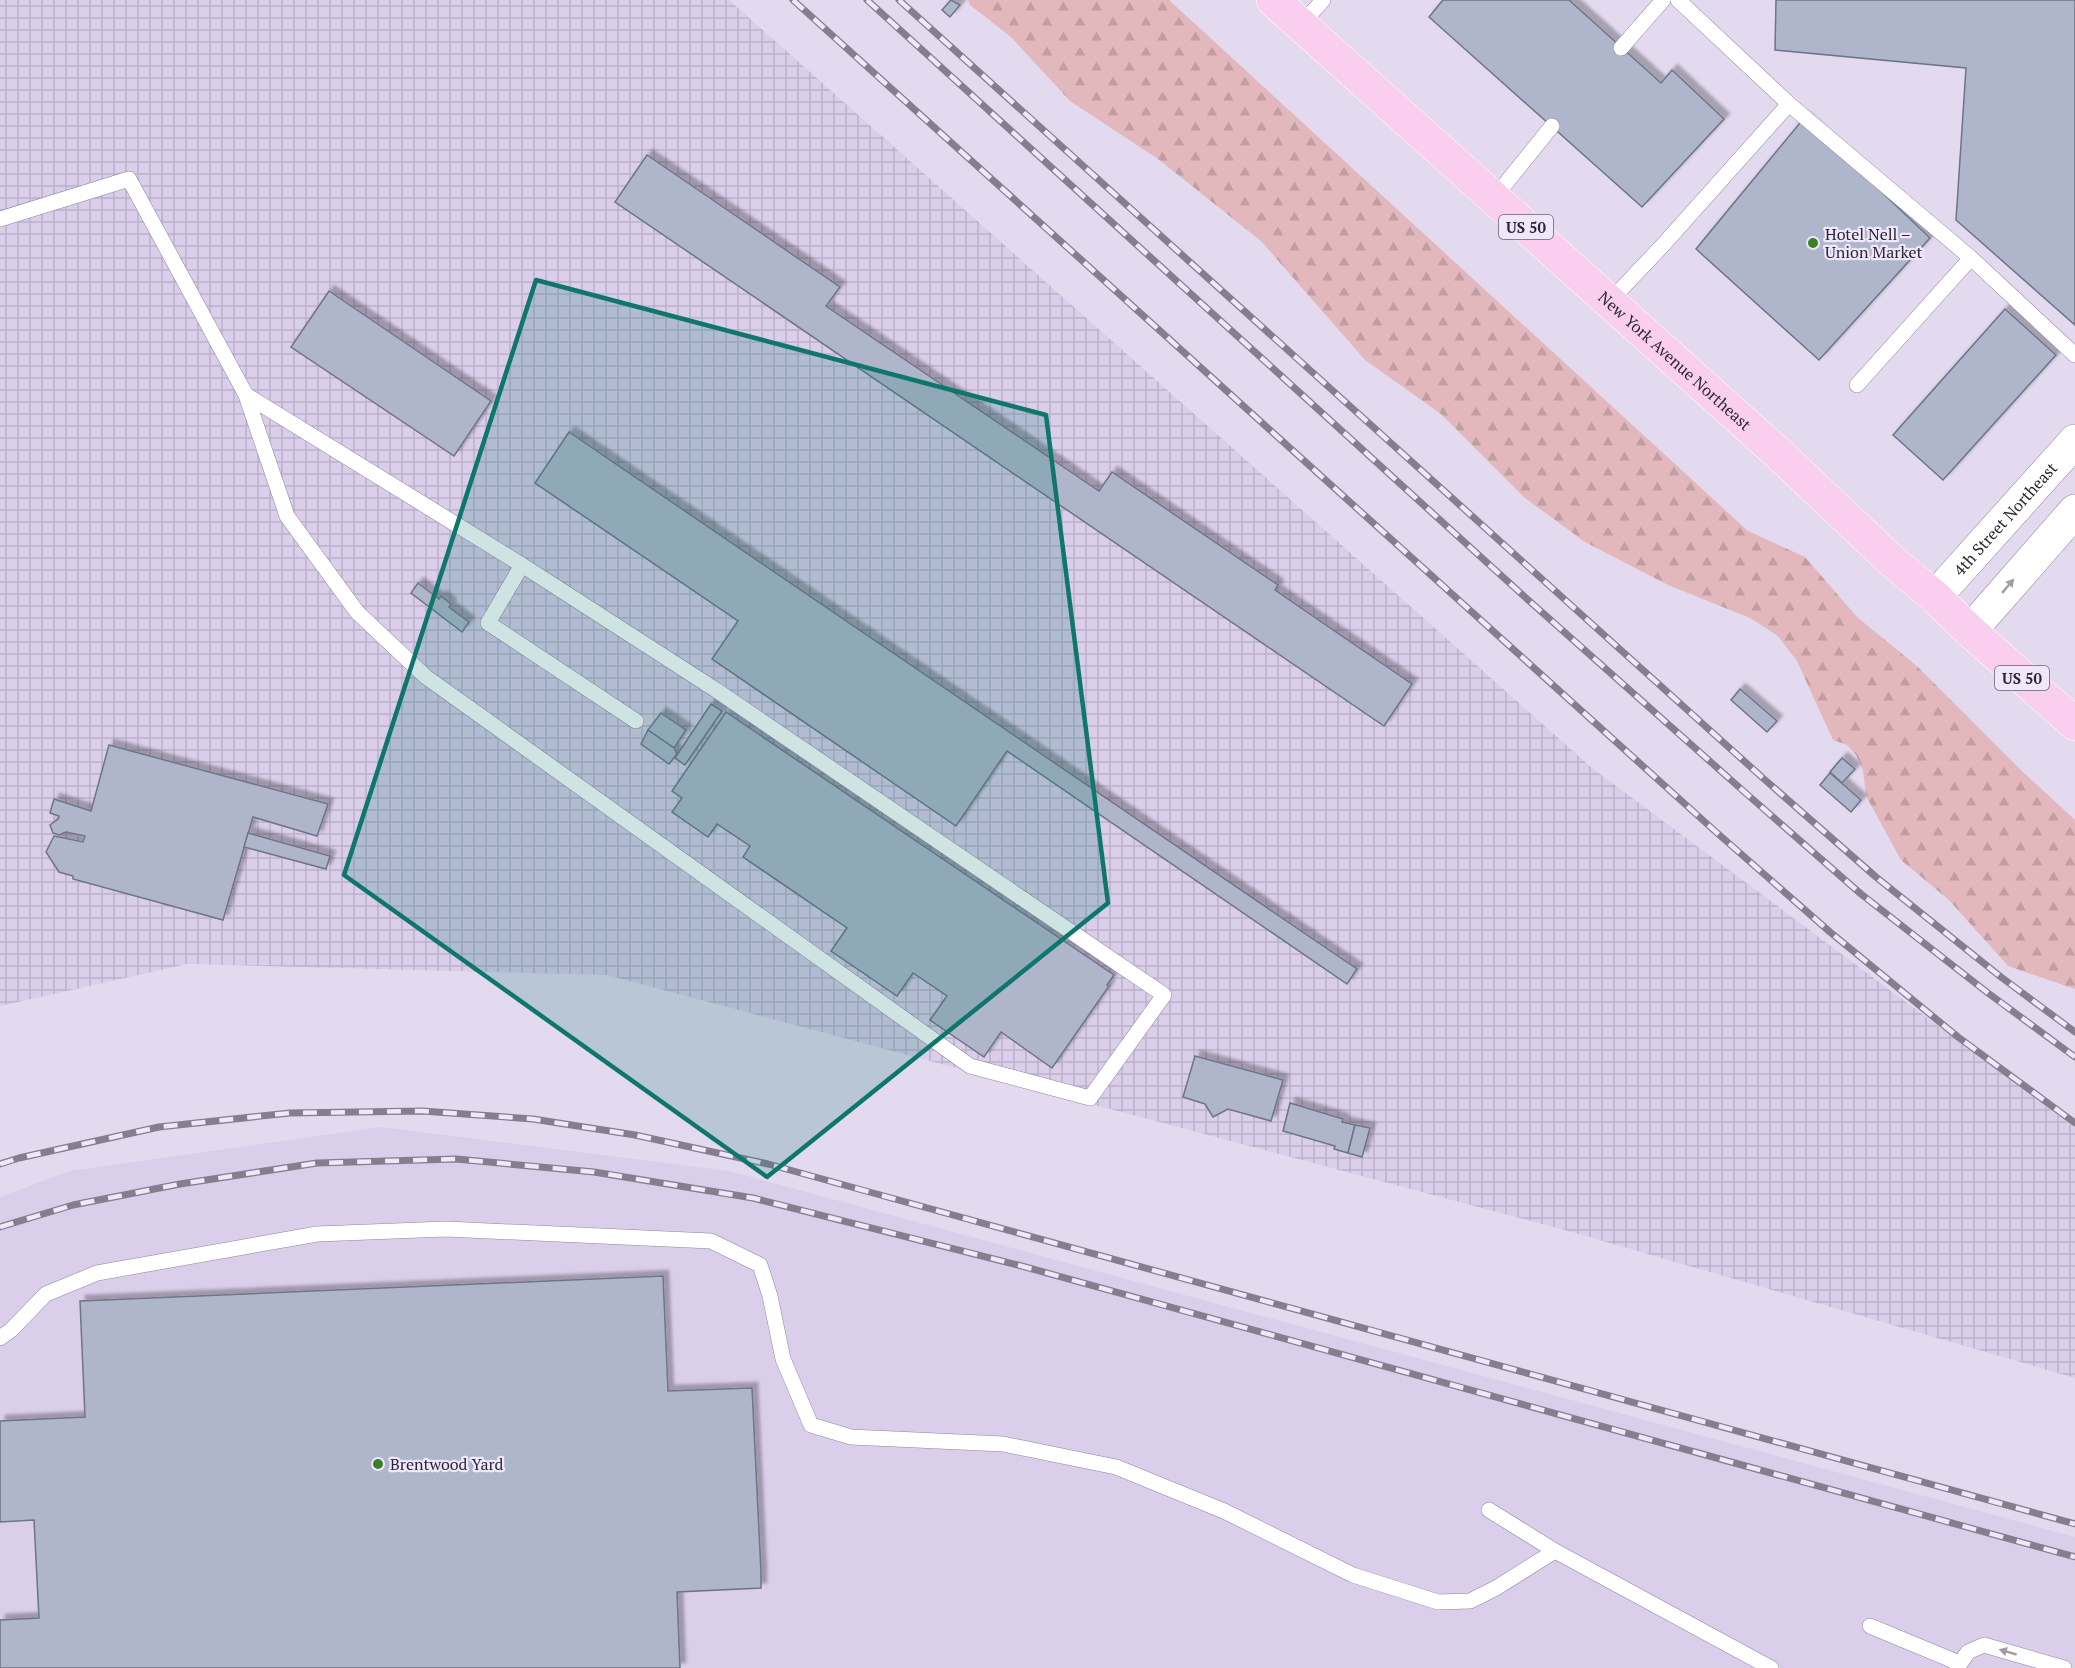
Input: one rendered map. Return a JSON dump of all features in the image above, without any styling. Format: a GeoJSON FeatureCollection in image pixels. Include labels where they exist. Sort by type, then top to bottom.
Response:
{"type":"FeatureCollection","features":[{"type":"Feature","properties":{"kind":"highway","name":"New York Avenue Northeast"},"geometry":{"type":"LineString","coordinates":[[1273,0],[1779,454],[1893,562],[2075,724]]}},
{"type":"Feature","properties":{"kind":"street","name":"4th Street Northeast"},"geometry":{"type":"LineString","coordinates":[[1935,597],[2075,441]]}},
{"type":"Feature","properties":{"kind":"street"},"geometry":{"type":"LineString","coordinates":[[1970,631],[2075,511]]}},
{"type":"Feature","properties":{"kind":"lane"},"geometry":{"type":"LineString","coordinates":[[1301,25],[1323,0]]}},
{"type":"Feature","properties":{"kind":"lane"},"geometry":{"type":"LineString","coordinates":[[1622,48],[1663,0]]}},
{"type":"Feature","properties":{"kind":"lane"},"geometry":{"type":"LineString","coordinates":[[1681,1],[1789,104],[1971,258],[2075,355]]}},
{"type":"Feature","properties":{"kind":"lane"},"geometry":{"type":"LineString","coordinates":[[1609,302],[1789,104]]}},
{"type":"Feature","properties":{"kind":"lane"},"geometry":{"type":"LineString","coordinates":[[1494,198],[1552,126]]}},
{"type":"Feature","properties":{"kind":"lane"},"geometry":{"type":"LineString","coordinates":[[0,219],[129,178],[246,396],[287,516],[357,612],[426,677],[970,1066],[1090,1098],[1164,995],[716,690],[522,565],[246,396]]}},
{"type":"Feature","properties":{"kind":"lane"},"geometry":{"type":"LineString","coordinates":[[1857,385],[1971,258]]}},
{"type":"Feature","properties":{"kind":"lane"},"geometry":{"type":"LineString","coordinates":[[522,565],[488,623],[636,721]]}},
{"type":"Feature","properties":{"kind":"lane"},"geometry":{"type":"LineString","coordinates":[[0,1338],[11,1330],[46,1294],[98,1273],[317,1234],[446,1229],[711,1241],[760,1265],[770,1296],[783,1359],[811,1425],[851,1437],[1003,1444],[1116,1467],[1224,1511],[1353,1575],[1438,1602],[1470,1601],[1496,1588],[1554,1551]]}},
{"type":"Feature","properties":{"kind":"lane"},"geometry":{"type":"LineString","coordinates":[[1489,1510],[1554,1551],[1771,1668]]}},
{"type":"Feature","properties":{"kind":"lane"},"geometry":{"type":"LineString","coordinates":[[1870,1626],[1958,1666],[1968,1652],[1984,1645],[2064,1668]]}},
{"type":"Feature","properties":{"kind":"highlighted area"},"geometry":{"type":"Polygon","coordinates":[[[536,280],[1046,415],[1108,903],[767,1177],[344,875],[536,280]]]}},
{"type":"Feature","properties":{"kind":"shaded area"},"geometry":{"type":"Polygon","coordinates":[[[0,0],[729,0],[1592,768],[2075,1128],[2075,1378],[1572,1232],[607,975],[187,964],[0,1006],[0,0]]]}},
{"type":"Feature","properties":{"kind":"shaded area"},"geometry":{"type":"Polygon","coordinates":[[[381,1127],[729,1171],[2075,1537],[2075,1668],[0,1668],[0,1197],[70,1171],[381,1127]]]}},
{"type":"Feature","properties":{"kind":"green space"},"geometry":{"type":"Polygon","coordinates":[[[968,0],[1169,0],[1748,531],[1805,557],[1857,617],[1918,667],[2023,772],[2075,820],[2075,989],[2008,966],[1949,900],[1901,860],[1866,796],[1863,770],[1856,755],[1847,745],[1833,740],[1797,661],[1778,636],[1750,618],[1668,585],[1585,542],[1525,498],[1441,414],[1365,360],[1261,241],[1158,159],[1070,101],[1011,37],[970,5],[968,0]]]}},
{"type":"Feature","properties":{"kind":"building"},"geometry":{"type":"Polygon","coordinates":[[[951,0],[960,5],[950,17],[942,10],[951,0]]]}},
{"type":"Feature","properties":{"kind":"building"},"geometry":{"type":"Polygon","coordinates":[[[1443,0],[1569,0],[1661,83],[1672,70],[1724,119],[1642,207],[1429,17],[1443,0]]]}},
{"type":"Feature","properties":{"kind":"building"},"geometry":{"type":"Polygon","coordinates":[[[1776,0],[2075,0],[2075,325],[1956,220],[1966,68],[1775,50],[1776,0]]]}},
{"type":"Feature","properties":{"kind":"building","name":"Hotel Nell – Union Market"},"geometry":{"type":"Polygon","coordinates":[[[1804,118],[1930,238],[1819,360],[1696,249],[1804,118]]]}},
{"type":"Feature","properties":{"kind":"building"},"geometry":{"type":"Polygon","coordinates":[[[647,155],[840,287],[826,306],[1099,491],[1112,472],[1278,585],[1275,590],[1412,684],[1384,726],[615,202],[647,155]]]}},
{"type":"Feature","properties":{"kind":"building"},"geometry":{"type":"Polygon","coordinates":[[[329,291],[491,401],[454,456],[291,347],[329,291]]]}},
{"type":"Feature","properties":{"kind":"building"},"geometry":{"type":"Polygon","coordinates":[[[2005,309],[2056,355],[1943,480],[1893,435],[2005,309]]]}},
{"type":"Feature","properties":{"kind":"building"},"geometry":{"type":"Polygon","coordinates":[[[569,432],[1357,969],[1347,984],[1007,751],[956,826],[712,659],[738,621],[535,483],[569,432]]]}},
{"type":"Feature","properties":{"kind":"building"},"geometry":{"type":"Polygon","coordinates":[[[418,583],[439,599],[441,596],[451,604],[449,607],[469,622],[462,632],[411,593],[418,583]]]}},
{"type":"Feature","properties":{"kind":"building"},"geometry":{"type":"Polygon","coordinates":[[[1740,689],[1777,721],[1767,732],[1731,700],[1740,689]]]}},
{"type":"Feature","properties":{"kind":"building"},"geometry":{"type":"Polygon","coordinates":[[[711,704],[722,711],[685,765],[675,758],[711,704]]]}},
{"type":"Feature","properties":{"kind":"building"},"geometry":{"type":"Polygon","coordinates":[[[726,712],[1114,975],[1107,985],[1109,986],[1052,1068],[1001,1032],[984,1057],[930,1020],[947,996],[913,973],[897,996],[831,951],[847,928],[743,857],[750,846],[717,824],[708,837],[672,812],[682,798],[672,791],[726,712]]]}},
{"type":"Feature","properties":{"kind":"building"},"geometry":{"type":"Polygon","coordinates":[[[661,713],[686,730],[674,748],[648,730],[661,713]]]}},
{"type":"Feature","properties":{"kind":"building"},"geometry":{"type":"Polygon","coordinates":[[[648,730],[674,748],[677,754],[669,764],[641,744],[648,730]]]}},
{"type":"Feature","properties":{"kind":"building"},"geometry":{"type":"Polygon","coordinates":[[[109,745],[328,804],[317,836],[253,817],[223,920],[73,879],[73,876],[59,872],[46,852],[54,836],[83,842],[85,836],[66,832],[59,835],[53,833],[50,825],[59,816],[50,813],[54,799],[91,811],[109,745]]]}},
{"type":"Feature","properties":{"kind":"building"},"geometry":{"type":"Polygon","coordinates":[[[1842,758],[1855,769],[1842,783],[1830,772],[1842,758]]]}},
{"type":"Feature","properties":{"kind":"building"},"geometry":{"type":"Polygon","coordinates":[[[1830,773],[1861,800],[1851,812],[1820,785],[1830,773]]]}},
{"type":"Feature","properties":{"kind":"building"},"geometry":{"type":"Polygon","coordinates":[[[248,833],[330,856],[326,869],[244,847],[248,833]]]}},
{"type":"Feature","properties":{"kind":"building"},"geometry":{"type":"Polygon","coordinates":[[[1195,1056],[1283,1080],[1271,1121],[1228,1109],[1213,1117],[1205,1104],[1183,1097],[1195,1056]]]}},
{"type":"Feature","properties":{"kind":"building"},"geometry":{"type":"Polygon","coordinates":[[[1290,1103],[1343,1119],[1342,1122],[1355,1125],[1348,1153],[1334,1149],[1335,1146],[1283,1131],[1290,1103]]]}},
{"type":"Feature","properties":{"kind":"building"},"geometry":{"type":"Polygon","coordinates":[[[1355,1125],[1370,1128],[1362,1157],[1348,1153],[1355,1125]]]}},
{"type":"Feature","properties":{"kind":"building","name":"Brentwood Yard"},"geometry":{"type":"Polygon","coordinates":[[[663,1276],[668,1391],[752,1388],[761,1572],[761,1588],[677,1592],[680,1668],[0,1668],[0,1620],[39,1618],[34,1520],[0,1522],[0,1421],[85,1417],[80,1301],[663,1276]]]}},
{"type":"Feature","properties":{"kind":"railway"},"geometry":{"type":"LineString","coordinates":[[793,0],[1716,832],[1830,932],[1958,1037],[2075,1123]]}},
{"type":"Feature","properties":{"kind":"railway"},"geometry":{"type":"LineString","coordinates":[[867,0],[1526,598],[1749,796],[1861,894],[1988,993],[2075,1057]]}},
{"type":"Feature","properties":{"kind":"railway"},"geometry":{"type":"LineString","coordinates":[[899,0],[1764,779],[1876,877],[2001,977],[2075,1032]]}},
{"type":"Feature","properties":{"kind":"railway"},"geometry":{"type":"LineString","coordinates":[[0,1164],[159,1127],[290,1113],[422,1111],[533,1119],[635,1135],[768,1164],[2075,1524]]}},
{"type":"Feature","properties":{"kind":"railway"},"geometry":{"type":"LineString","coordinates":[[0,1227],[73,1205],[180,1184],[317,1163],[456,1159],[594,1172],[753,1198],[1018,1265],[2075,1557]]}},
{"type":"Feature","properties":{"kind":"place","name":"Hotel Nell – Union Market"},"geometry":{"type":"Point","coordinates":[1813,243]}},
{"type":"Feature","properties":{"kind":"place","name":"Brentwood Yard"},"geometry":{"type":"Point","coordinates":[378,1464]}}]}
